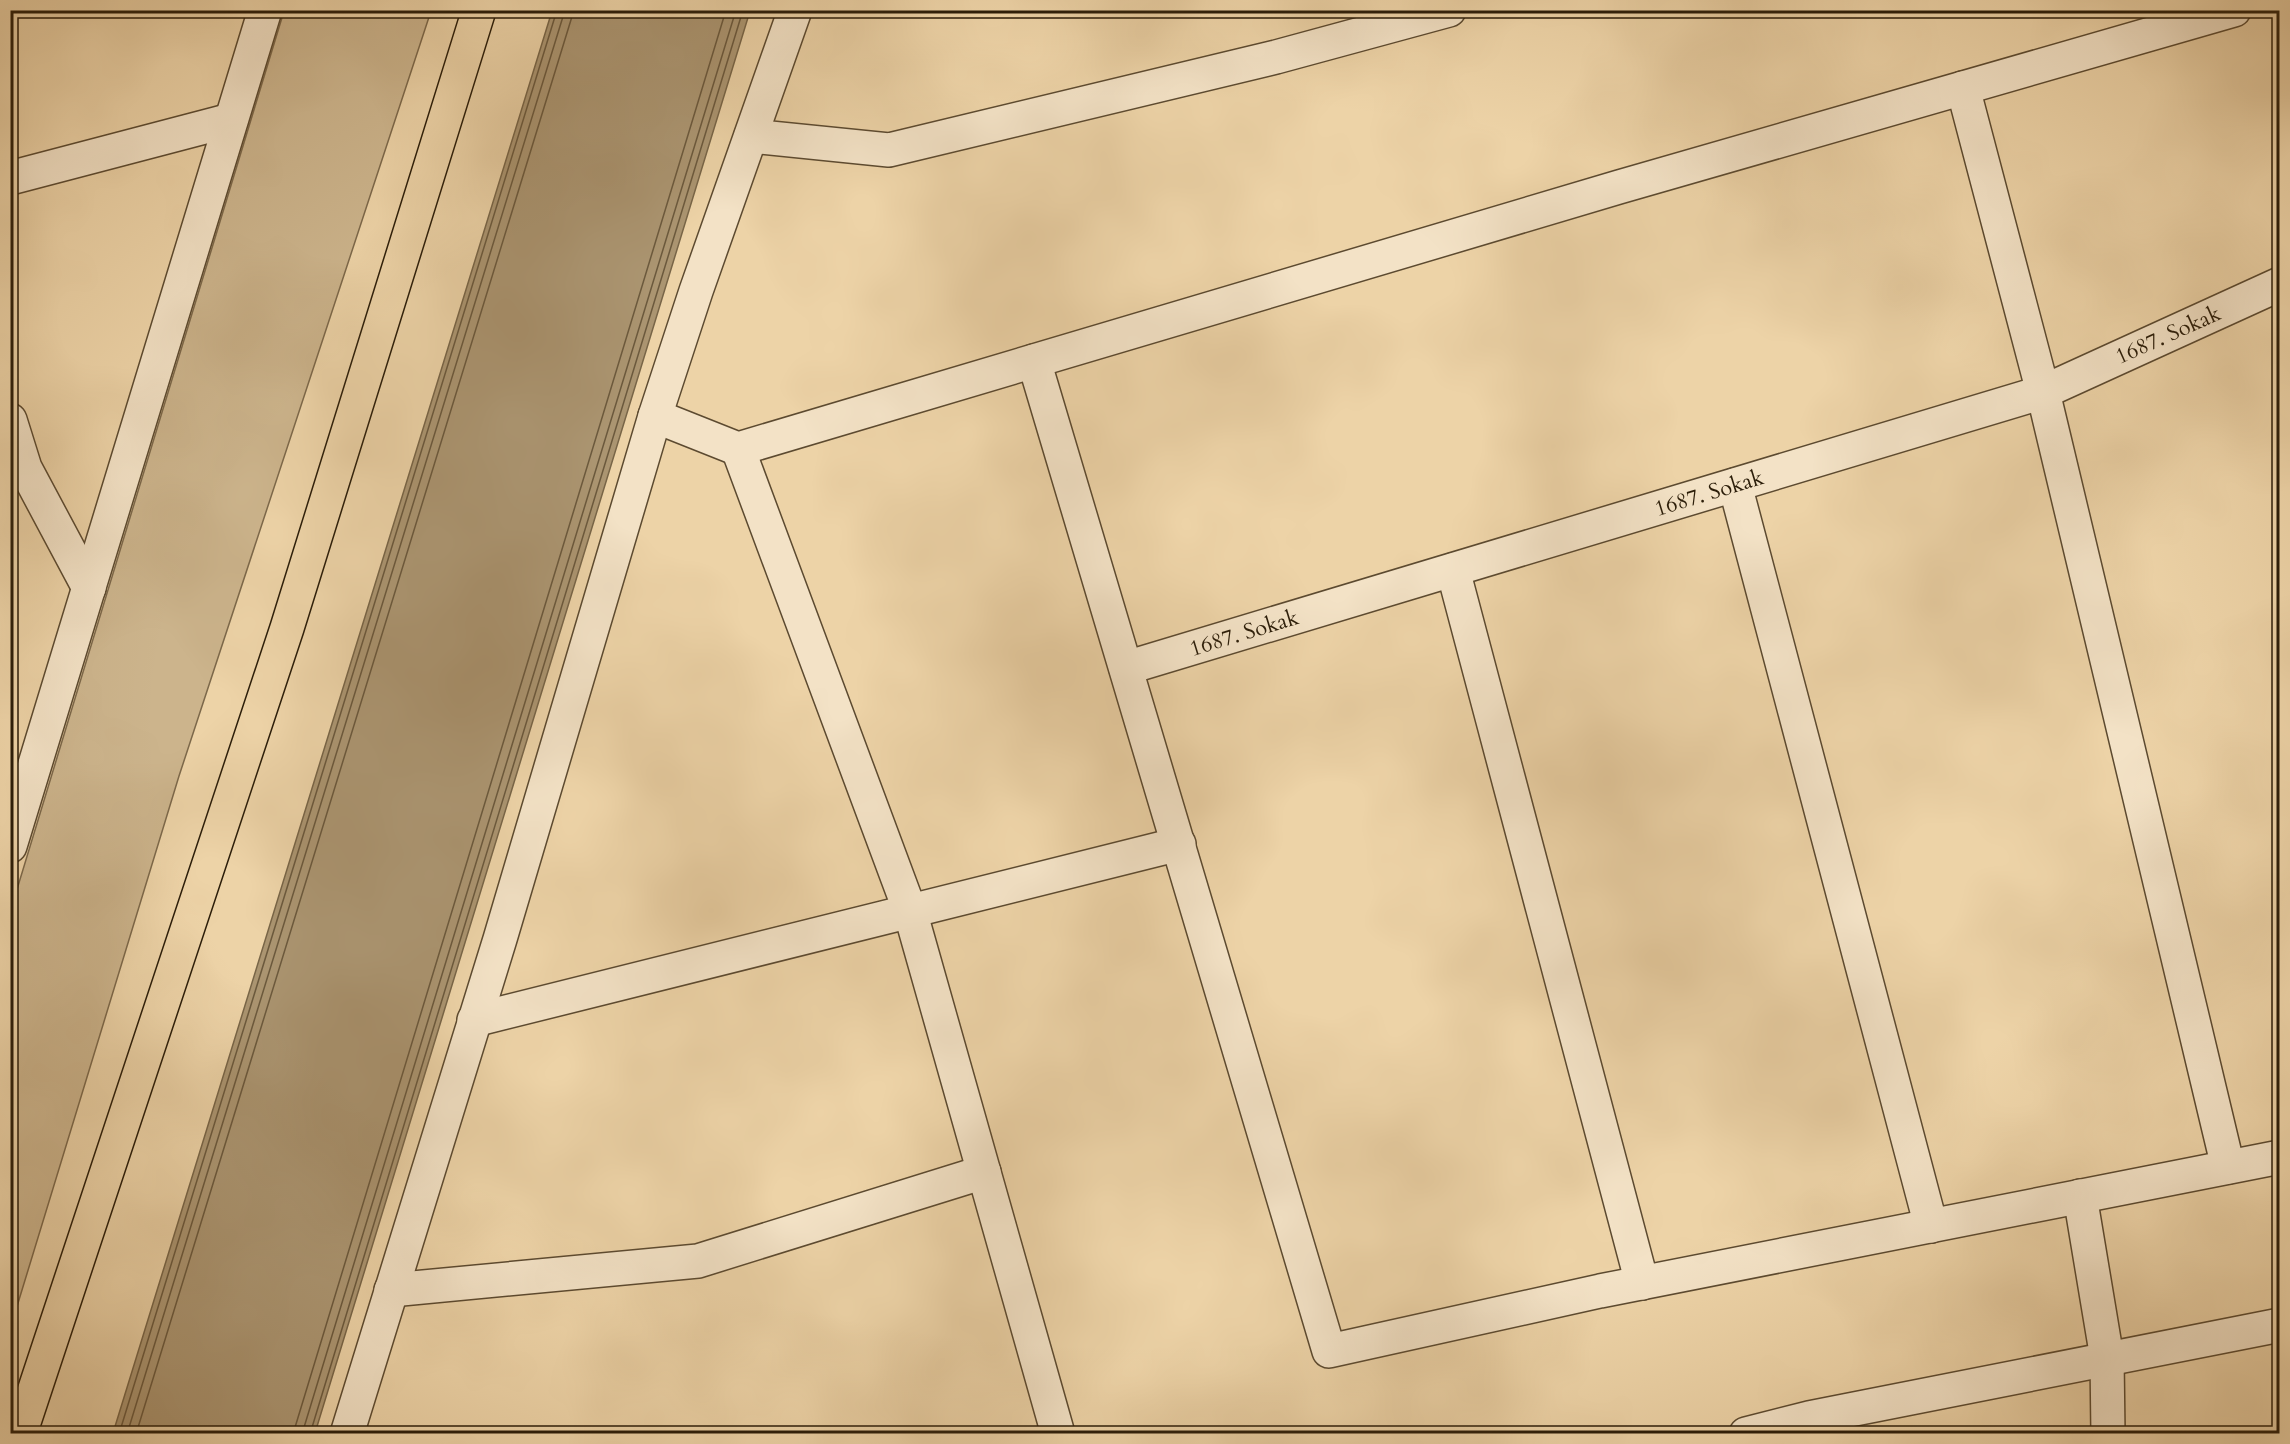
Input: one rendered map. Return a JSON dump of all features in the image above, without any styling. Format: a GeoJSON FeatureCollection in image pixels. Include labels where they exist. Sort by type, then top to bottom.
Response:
{"type":"FeatureCollection","features":[{"type":"Feature","properties":{"kind":"main road"},"geometry":{"type":"LineString","coordinates":[[20,1434],[287,627],[479,10]]}},
{"type":"Feature","properties":{"kind":"street"},"geometry":{"type":"LineString","coordinates":[[10,846],[265,10]]}},
{"type":"Feature","properties":{"kind":"street"},"geometry":{"type":"LineString","coordinates":[[346,1434],[474,1020],[655,416],[696,291],[795,10]]}},
{"type":"Feature","properties":{"kind":"street"},"geometry":{"type":"LineString","coordinates":[[751,136],[889,150],[1276,57],[1449,10]]}},
{"type":"Feature","properties":{"kind":"street"},"geometry":{"type":"LineString","coordinates":[[655,416],[738,449],[1608,191],[2234,10]]}},
{"type":"Feature","properties":{"kind":"street"},"geometry":{"type":"LineString","coordinates":[[1963,88],[2043,392],[2229,1167]]}},
{"type":"Feature","properties":{"kind":"street"},"geometry":{"type":"LineString","coordinates":[[10,178],[231,120]]}},
{"type":"Feature","properties":{"kind":"street","name":"1687. Sokak"},"geometry":{"type":"LineString","coordinates":[[1126,668],[2043,392],[2280,284]]}},
{"type":"Feature","properties":{"kind":"street"},"geometry":{"type":"LineString","coordinates":[[1035,361],[1329,1351],[1642,1283],[2280,1157]]}},
{"type":"Feature","properties":{"kind":"street"},"geometry":{"type":"LineString","coordinates":[[10,420],[25,468],[89,588]]}},
{"type":"Feature","properties":{"kind":"street"},"geometry":{"type":"LineString","coordinates":[[738,449],[910,911],[1058,1434]]}},
{"type":"Feature","properties":{"kind":"street"},"geometry":{"type":"LineString","coordinates":[[1735,485],[1931,1226]]}},
{"type":"Feature","properties":{"kind":"street"},"geometry":{"type":"LineString","coordinates":[[1453,570],[1642,1283]]}},
{"type":"Feature","properties":{"kind":"street"},"geometry":{"type":"LineString","coordinates":[[474,1020],[1179,844]]}},
{"type":"Feature","properties":{"kind":"street"},"geometry":{"type":"LineString","coordinates":[[391,1290],[698,1261],[984,1172]]}},
{"type":"Feature","properties":{"kind":"street"},"geometry":{"type":"LineString","coordinates":[[2079,1196],[2107,1358],[2108,1434]]}},
{"type":"Feature","properties":{"kind":"street"},"geometry":{"type":"LineString","coordinates":[[1746,1434],[1809,1418],[2280,1325]]}},
{"type":"Feature","properties":{"kind":"shaded area"},"geometry":{"type":"Polygon","coordinates":[[[284,11],[431,11],[179,776],[11,1326],[11,909],[284,11]]]}},
{"type":"Feature","properties":{"kind":"water"},"geometry":{"type":"Polygon","coordinates":[[[552,11],[750,11],[315,1433],[113,1433],[552,11]]]}}]}
